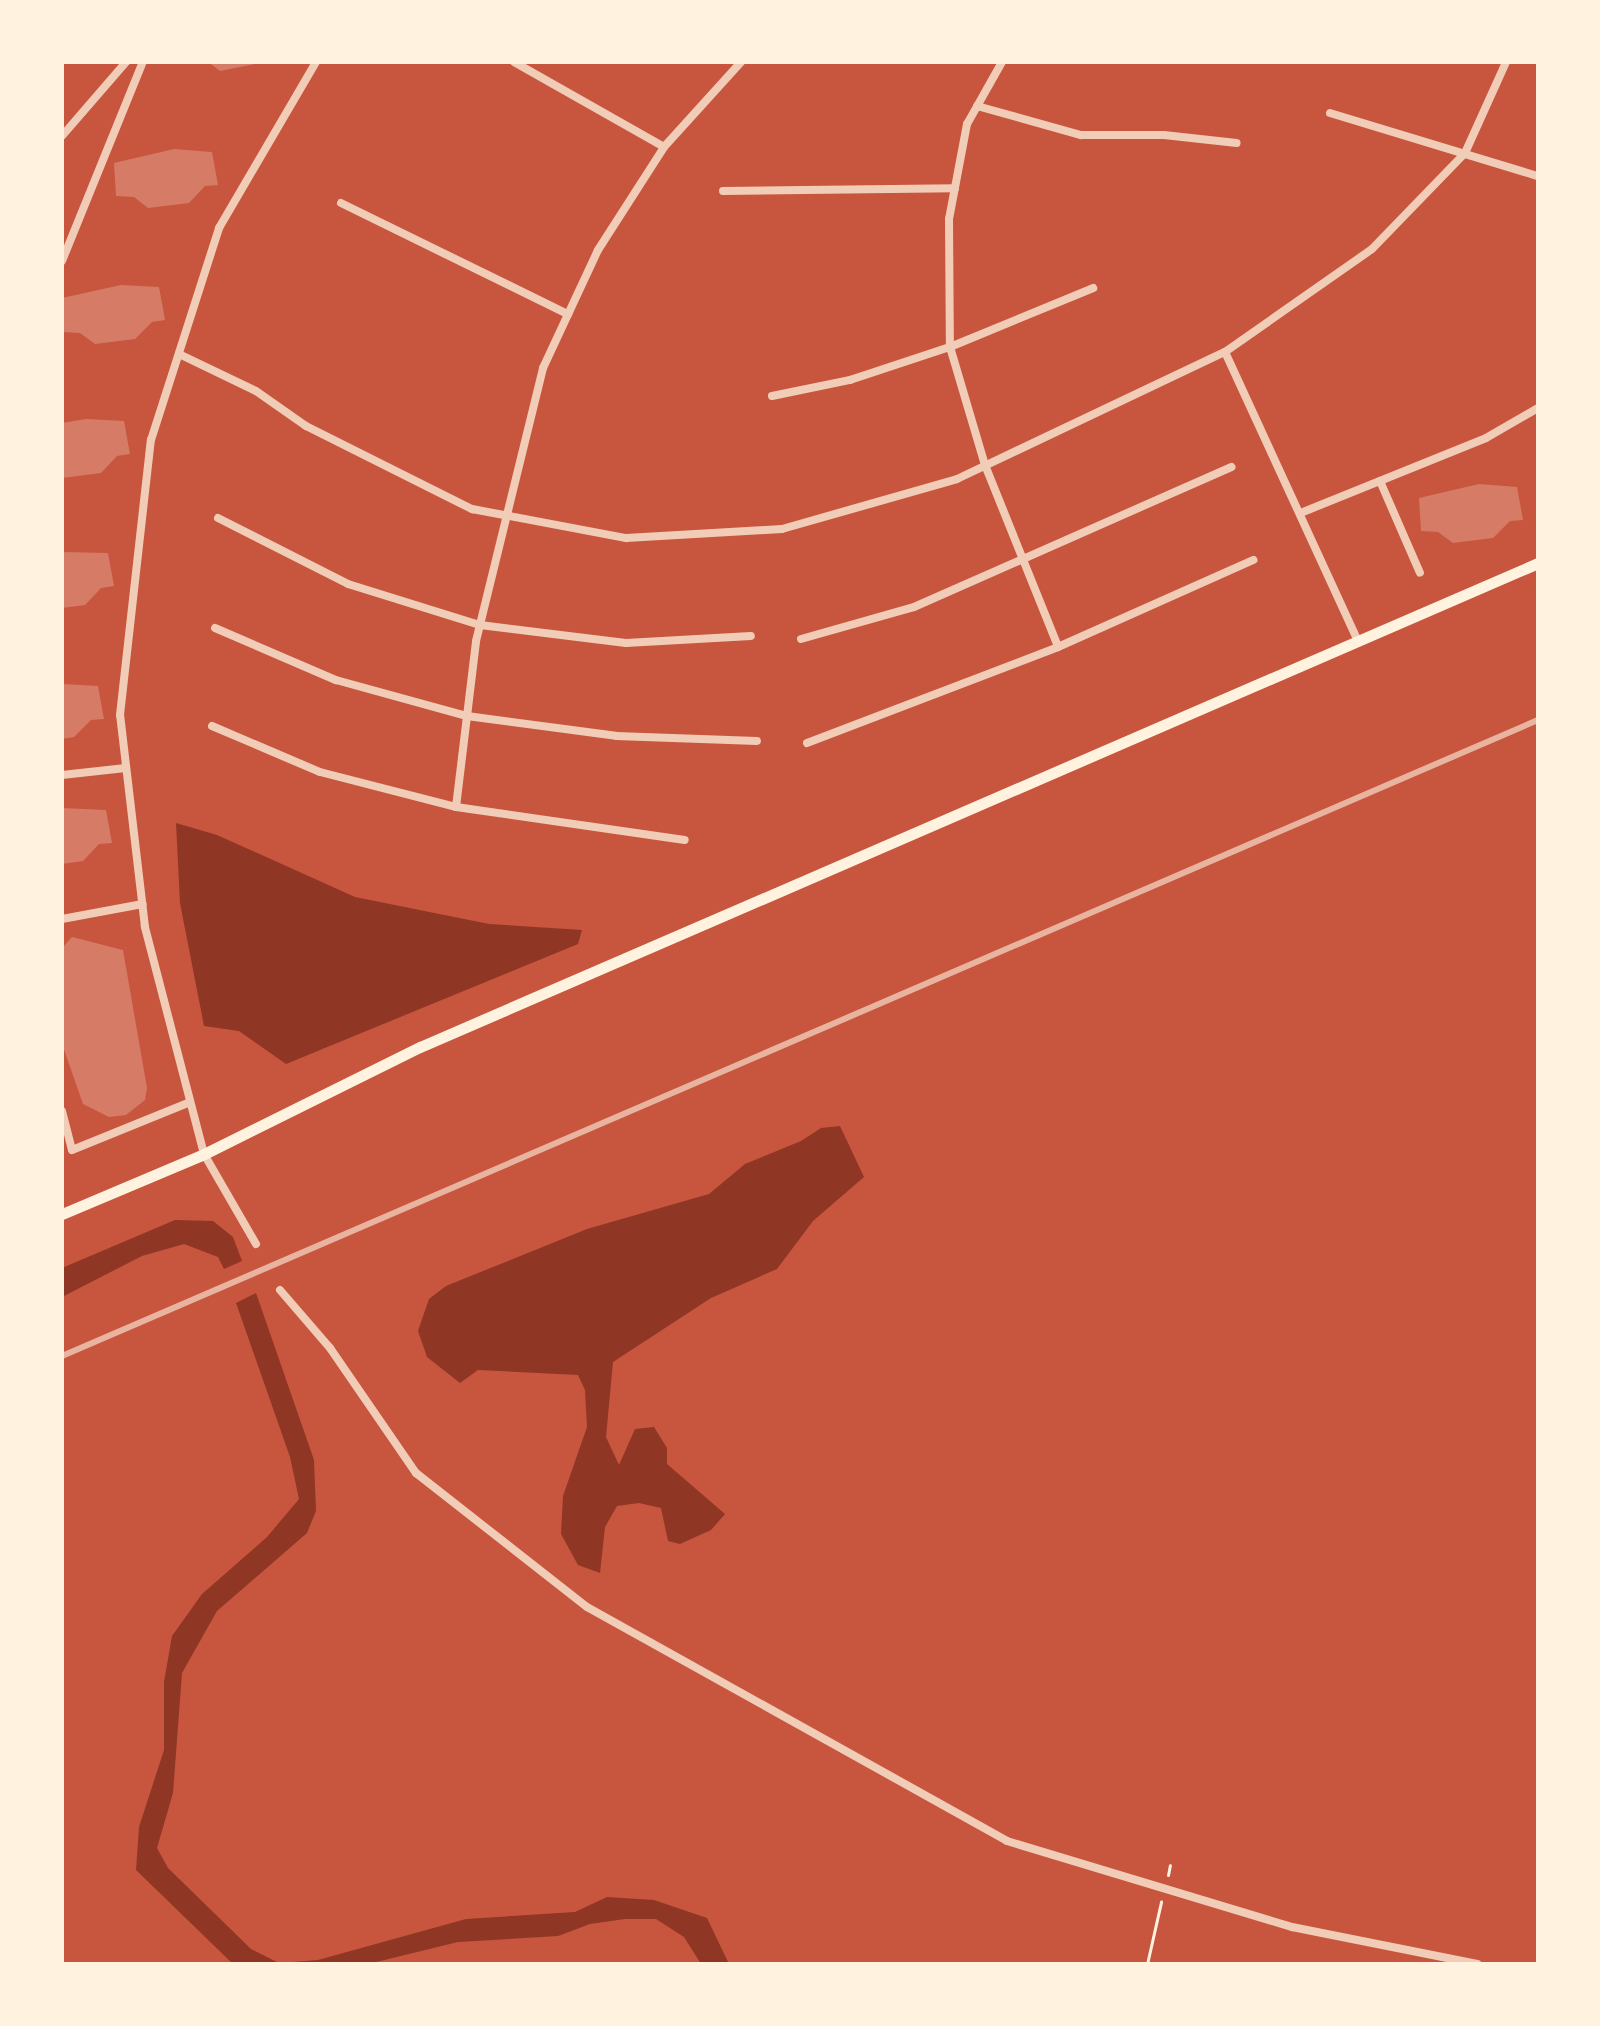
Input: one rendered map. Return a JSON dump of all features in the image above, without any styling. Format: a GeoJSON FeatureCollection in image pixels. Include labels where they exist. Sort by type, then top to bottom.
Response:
{"type":"FeatureCollection","features":[{"type":"Feature","properties":{"kind":"main road"},"geometry":{"type":"LineString","coordinates":[[62,1214],[204,1154],[420,1047],[1538,563]]}},
{"type":"Feature","properties":{"kind":"street"},"geometry":{"type":"LineString","coordinates":[[62,136],[126,62]]}},
{"type":"Feature","properties":{"kind":"street"},"geometry":{"type":"LineString","coordinates":[[62,261],[143,62]]}},
{"type":"Feature","properties":{"kind":"street"},"geometry":{"type":"LineString","coordinates":[[256,1244],[204,1154],[190,1102],[143,904],[120,715],[151,440],[219,228],[316,62]]}},
{"type":"Feature","properties":{"kind":"street"},"geometry":{"type":"LineString","coordinates":[[514,62],[664,147]]}},
{"type":"Feature","properties":{"kind":"street"},"geometry":{"type":"LineString","coordinates":[[456,807],[480,625],[503,515],[543,368],[598,250],[664,147],[741,62]]}},
{"type":"Feature","properties":{"kind":"street"},"geometry":{"type":"LineString","coordinates":[[1002,62],[967,124],[949,219],[950,347],[985,465],[1058,647]]}},
{"type":"Feature","properties":{"kind":"street"},"geometry":{"type":"LineString","coordinates":[[179,354],[256,391],[306,426],[458,502],[503,515],[626,538],[782,529],[957,479],[1225,352],[1372,249],[1465,153],[1506,62]]}},
{"type":"Feature","properties":{"kind":"street"},"geometry":{"type":"LineString","coordinates":[[977,106],[1081,135],[1164,135],[1237,143]]}},
{"type":"Feature","properties":{"kind":"street"},"geometry":{"type":"LineString","coordinates":[[1330,113],[1538,176]]}},
{"type":"Feature","properties":{"kind":"street"},"geometry":{"type":"LineString","coordinates":[[723,191],[955,188]]}},
{"type":"Feature","properties":{"kind":"street"},"geometry":{"type":"LineString","coordinates":[[341,203],[568,314]]}},
{"type":"Feature","properties":{"kind":"street"},"geometry":{"type":"LineString","coordinates":[[772,396],[850,380],[950,347],[1093,288]]}},
{"type":"Feature","properties":{"kind":"street"},"geometry":{"type":"LineString","coordinates":[[1225,352],[1303,512],[1358,641]]}},
{"type":"Feature","properties":{"kind":"street"},"geometry":{"type":"LineString","coordinates":[[1303,512],[1486,438],[1538,408]]}},
{"type":"Feature","properties":{"kind":"street"},"geometry":{"type":"LineString","coordinates":[[801,639],[914,607],[1023,562],[1231,467]]}},
{"type":"Feature","properties":{"kind":"street"},"geometry":{"type":"LineString","coordinates":[[1380,481],[1420,573]]}},
{"type":"Feature","properties":{"kind":"street"},"geometry":{"type":"LineString","coordinates":[[218,518],[348,584],[480,625],[626,643],[751,636]]}},
{"type":"Feature","properties":{"kind":"street"},"geometry":{"type":"LineString","coordinates":[[807,743],[1058,647],[1253,560]]}},
{"type":"Feature","properties":{"kind":"street"},"geometry":{"type":"LineString","coordinates":[[215,628],[336,680],[467,716],[616,736],[757,741]]}},
{"type":"Feature","properties":{"kind":"street"},"geometry":{"type":"LineString","coordinates":[[212,726],[320,772],[456,807],[685,840]]}},
{"type":"Feature","properties":{"kind":"street"},"geometry":{"type":"LineString","coordinates":[[62,775],[126,768]]}},
{"type":"Feature","properties":{"kind":"street"},"geometry":{"type":"LineString","coordinates":[[62,919],[143,904]]}},
{"type":"Feature","properties":{"kind":"street"},"geometry":{"type":"LineString","coordinates":[[62,1111],[72,1150],[190,1102]]}},
{"type":"Feature","properties":{"kind":"street"},"geometry":{"type":"LineString","coordinates":[[280,1290],[330,1348],[416,1473],[587,1607],[1007,1841],[1292,1927],[1477,1964]]}},
{"type":"Feature","properties":{"kind":"path"},"geometry":{"type":"LineString","coordinates":[[1166,1879],[1170,1865]]}},
{"type":"Feature","properties":{"kind":"path"},"geometry":{"type":"LineString","coordinates":[[1147,1964],[1163,1894]]}},
{"type":"Feature","properties":{"kind":"shaded area"},"geometry":{"type":"Polygon","coordinates":[[[176,823],[217,835],[355,897],[489,924],[582,930],[578,944],[286,1064],[239,1031],[204,1026],[180,903],[176,823]]]}},
{"type":"Feature","properties":{"kind":"shaded area"},"geometry":{"type":"Polygon","coordinates":[[[840,1126],[864,1177],[813,1221],[777,1269],[711,1298],[613,1362],[606,1437],[619,1465],[635,1429],[654,1427],[667,1448],[667,1464],[725,1514],[711,1530],[680,1544],[668,1541],[661,1508],[639,1503],[617,1506],[605,1527],[600,1573],[578,1565],[561,1534],[563,1496],[587,1427],[585,1390],[578,1375],[478,1370],[460,1383],[427,1357],[418,1331],[429,1299],[446,1286],[587,1229],[709,1194],[745,1164],[801,1141],[821,1128],[840,1126]]]}},
{"type":"Feature","properties":{"kind":"shaded area"},"geometry":{"type":"Polygon","coordinates":[[[175,1220],[213,1221],[233,1237],[242,1261],[224,1269],[218,1257],[184,1244],[142,1256],[62,1297],[62,1268],[175,1220]]]}},
{"type":"Feature","properties":{"kind":"shaded area"},"geometry":{"type":"Polygon","coordinates":[[[256,1293],[314,1460],[316,1511],[307,1533],[217,1611],[182,1673],[173,1793],[157,1848],[168,1868],[251,1949],[279,1963],[318,1960],[466,1919],[575,1912],[607,1897],[654,1900],[707,1918],[729,1964],[701,1964],[684,1937],[656,1919],[625,1919],[590,1924],[558,1936],[458,1942],[368,1964],[233,1964],[136,1870],[139,1827],[164,1750],[164,1682],[172,1636],[202,1594],[267,1537],[299,1499],[290,1457],[236,1303],[256,1293]]]}},
{"type":"Feature","properties":{"kind":"building"},"geometry":{"type":"Polygon","coordinates":[[[208,62],[264,62],[220,71],[208,62]]]}},
{"type":"Feature","properties":{"kind":"building"},"geometry":{"type":"Polygon","coordinates":[[[174,149],[212,152],[218,185],[205,186],[189,203],[148,208],[134,197],[116,196],[114,163],[174,149]]]}},
{"type":"Feature","properties":{"kind":"building"},"geometry":{"type":"Polygon","coordinates":[[[121,285],[159,287],[165,320],[152,322],[135,339],[95,344],[80,333],[63,332],[62,298],[121,285]]]}},
{"type":"Feature","properties":{"kind":"building"},"geometry":{"type":"Polygon","coordinates":[[[86,419],[124,421],[130,454],[117,456],[101,473],[62,478],[62,423],[86,419]]]}},
{"type":"Feature","properties":{"kind":"building"},"geometry":{"type":"Polygon","coordinates":[[[1479,484],[1517,487],[1523,520],[1510,521],[1493,538],[1453,543],[1438,532],[1421,531],[1419,498],[1479,484]]]}},
{"type":"Feature","properties":{"kind":"building"},"geometry":{"type":"Polygon","coordinates":[[[62,552],[108,553],[114,586],[101,588],[85,605],[62,608],[62,552]]]}},
{"type":"Feature","properties":{"kind":"building"},"geometry":{"type":"Polygon","coordinates":[[[62,684],[98,686],[104,719],[91,720],[74,737],[62,739],[62,684]]]}},
{"type":"Feature","properties":{"kind":"building"},"geometry":{"type":"Polygon","coordinates":[[[62,808],[106,810],[112,843],[99,844],[83,861],[62,864],[62,808]]]}},
{"type":"Feature","properties":{"kind":"building"},"geometry":{"type":"Polygon","coordinates":[[[72,937],[123,950],[147,1088],[145,1100],[126,1115],[109,1117],[83,1104],[62,1044],[62,948],[72,937]]]}},
{"type":"Feature","properties":{"kind":"railway"},"geometry":{"type":"LineString","coordinates":[[62,1356],[1538,720]]}}]}
